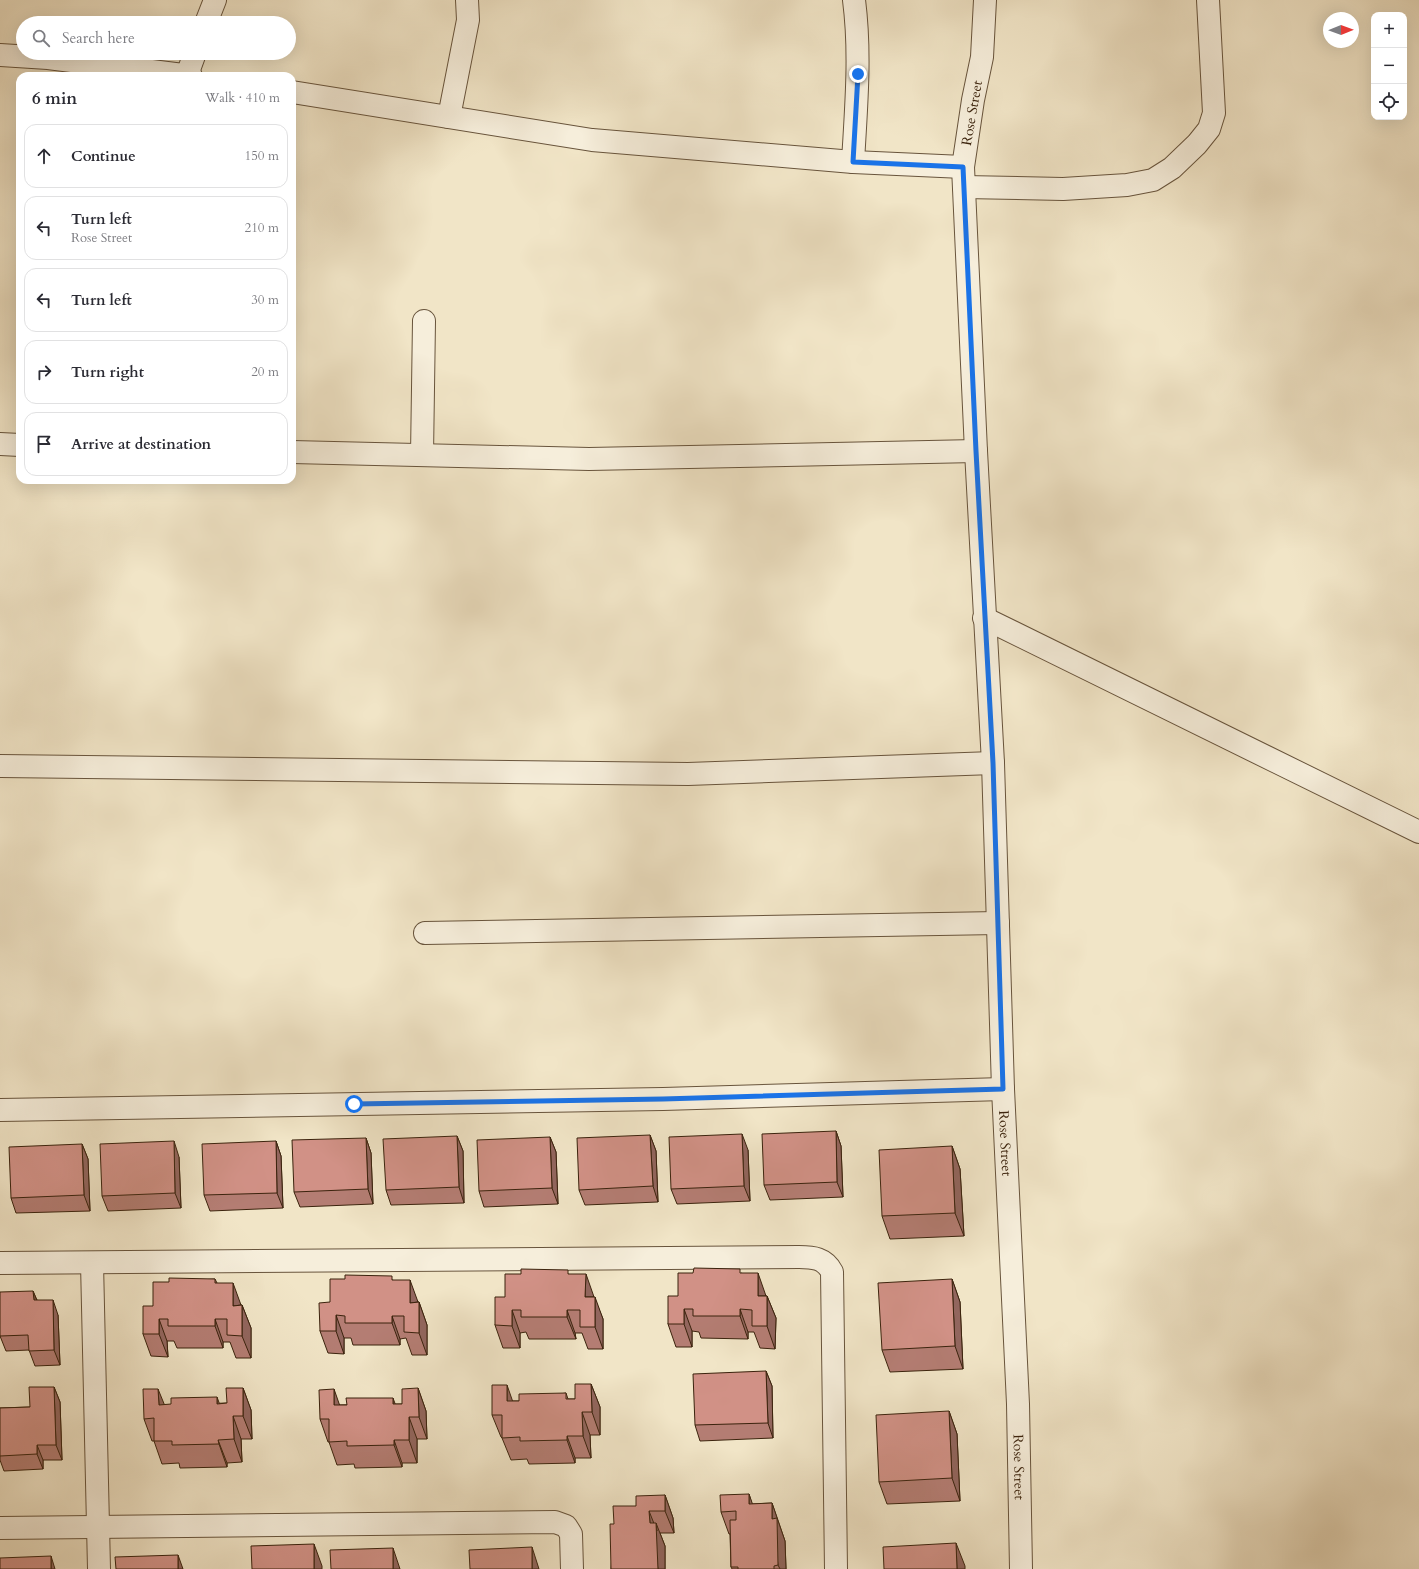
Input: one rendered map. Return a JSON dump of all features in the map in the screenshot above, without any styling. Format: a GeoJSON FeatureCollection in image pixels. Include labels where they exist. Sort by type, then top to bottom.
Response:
{"type":"FeatureCollection","features":[{"type":"Feature","properties":{"kind":"street"},"geometry":{"type":"LineString","coordinates":[[208,16],[214,0]]}},
{"type":"Feature","properties":{"kind":"street"},"geometry":{"type":"LineString","coordinates":[[449,117],[468,20],[467,0]]}},
{"type":"Feature","properties":{"kind":"street"},"geometry":{"type":"LineString","coordinates":[[853,162],[858,74],[854,0]]}},
{"type":"Feature","properties":{"kind":"street","name":"Rose Street"},"geometry":{"type":"LineString","coordinates":[[985,0],[982,57],[973,100],[964,177],[984,618],[993,763],[1003,1089],[1018,1404],[1021,1569]]}},
{"type":"Feature","properties":{"kind":"street"},"geometry":{"type":"LineString","coordinates":[[296,93],[592,140],[853,162],[1063,189],[1127,185],[1153,180],[1172,168],[1209,129],[1214,114],[1208,0]]}},
{"type":"Feature","properties":{"kind":"street"},"geometry":{"type":"LineString","coordinates":[[0,55],[16,56]]}},
{"type":"Feature","properties":{"kind":"street"},"geometry":{"type":"LineString","coordinates":[[63,60],[156,72]]}},
{"type":"Feature","properties":{"kind":"street"},"geometry":{"type":"LineString","coordinates":[[189,72],[193,60]]}},
{"type":"Feature","properties":{"kind":"street"},"geometry":{"type":"LineString","coordinates":[[422,455],[424,321]]}},
{"type":"Feature","properties":{"kind":"street"},"geometry":{"type":"LineString","coordinates":[[0,444],[16,444]]}},
{"type":"Feature","properties":{"kind":"street"},"geometry":{"type":"LineString","coordinates":[[296,452],[589,460],[976,451]]}},
{"type":"Feature","properties":{"kind":"street"},"geometry":{"type":"LineString","coordinates":[[984,618],[1419,832]]}},
{"type":"Feature","properties":{"kind":"street"},"geometry":{"type":"LineString","coordinates":[[0,766],[688,774],[993,763]]}},
{"type":"Feature","properties":{"kind":"street"},"geometry":{"type":"LineString","coordinates":[[425,932],[998,922]]}},
{"type":"Feature","properties":{"kind":"street"},"geometry":{"type":"LineString","coordinates":[[0,1110],[663,1099],[1003,1089]]}},
{"type":"Feature","properties":{"kind":"street"},"geometry":{"type":"LineString","coordinates":[[0,1263],[791,1257],[812,1257],[821,1260],[828,1265],[832,1272],[836,1569]]}},
{"type":"Feature","properties":{"kind":"street"},"geometry":{"type":"LineString","coordinates":[[92,1263],[99,1569]]}},
{"type":"Feature","properties":{"kind":"street"},"geometry":{"type":"LineString","coordinates":[[0,1528],[555,1522],[566,1526],[571,1534],[572,1569]]}},
{"type":"Feature","properties":{"kind":"building"},"geometry":{"type":"Polygon","coordinates":[[[836,1131],[837,1182],[764,1185],[762,1134],[836,1131]]]}},
{"type":"Feature","properties":{"kind":"building"},"geometry":{"type":"Polygon","coordinates":[[[742,1134],[744,1186],[671,1189],[669,1137],[742,1134]]]}},
{"type":"Feature","properties":{"kind":"building"},"geometry":{"type":"Polygon","coordinates":[[[650,1135],[653,1186],[579,1190],[577,1138],[650,1135]]]}},
{"type":"Feature","properties":{"kind":"building"},"geometry":{"type":"Polygon","coordinates":[[[457,1136],[459,1187],[386,1190],[383,1139],[457,1136]]]}},
{"type":"Feature","properties":{"kind":"building"},"geometry":{"type":"Polygon","coordinates":[[[550,1137],[552,1188],[479,1191],[477,1140],[550,1137]]]}},
{"type":"Feature","properties":{"kind":"building"},"geometry":{"type":"Polygon","coordinates":[[[366,1138],[368,1189],[294,1192],[292,1140],[366,1138]]]}},
{"type":"Feature","properties":{"kind":"building"},"geometry":{"type":"Polygon","coordinates":[[[174,1141],[175,1193],[102,1196],[100,1144],[174,1141]]]}},
{"type":"Feature","properties":{"kind":"building"},"geometry":{"type":"Polygon","coordinates":[[[276,1141],[277,1193],[204,1195],[202,1144],[276,1141]]]}},
{"type":"Feature","properties":{"kind":"building"},"geometry":{"type":"Polygon","coordinates":[[[82,1144],[84,1195],[11,1198],[9,1147],[82,1144]]]}},
{"type":"Feature","properties":{"kind":"building"},"geometry":{"type":"Polygon","coordinates":[[[952,1146],[955,1213],[882,1216],[879,1150],[952,1146]]]}},
{"type":"Feature","properties":{"kind":"building"},"geometry":{"type":"Polygon","coordinates":[[[694,1268],[740,1269],[740,1273],[758,1273],[758,1296],[767,1296],[767,1326],[752,1326],[752,1310],[740,1309],[740,1316],[693,1316],[693,1309],[684,1309],[684,1324],[668,1324],[668,1296],[678,1296],[678,1273],[693,1273],[694,1268]]]}},
{"type":"Feature","properties":{"kind":"building"},"geometry":{"type":"Polygon","coordinates":[[[521,1269],[568,1270],[568,1274],[586,1274],[585,1297],[595,1297],[595,1327],[580,1327],[580,1310],[567,1310],[567,1317],[521,1317],[521,1310],[512,1310],[512,1326],[495,1325],[495,1297],[505,1297],[505,1274],[521,1274],[521,1269]]]}},
{"type":"Feature","properties":{"kind":"building"},"geometry":{"type":"Polygon","coordinates":[[[345,1275],[392,1276],[392,1280],[410,1280],[410,1303],[419,1302],[419,1333],[404,1332],[404,1316],[392,1316],[392,1323],[345,1323],[345,1316],[336,1315],[336,1331],[320,1331],[319,1303],[330,1302],[330,1279],[345,1279],[345,1275]]]}},
{"type":"Feature","properties":{"kind":"building"},"geometry":{"type":"Polygon","coordinates":[[[169,1278],[215,1279],[215,1283],[233,1283],[233,1306],[242,1305],[242,1336],[227,1335],[227,1319],[215,1319],[215,1326],[168,1326],[168,1319],[159,1319],[159,1334],[143,1334],[143,1306],[153,1306],[153,1282],[169,1282],[169,1278]]]}},
{"type":"Feature","properties":{"kind":"building"},"geometry":{"type":"Polygon","coordinates":[[[952,1279],[955,1346],[882,1350],[878,1283],[952,1279]]]}},
{"type":"Feature","properties":{"kind":"building"},"geometry":{"type":"Polygon","coordinates":[[[33,1291],[34,1300],[53,1300],[54,1350],[29,1351],[28,1335],[0,1336],[0,1292],[33,1291]]]}},
{"type":"Feature","properties":{"kind":"building"},"geometry":{"type":"Polygon","coordinates":[[[766,1371],[768,1423],[695,1425],[693,1374],[766,1371]]]}},
{"type":"Feature","properties":{"kind":"building"},"geometry":{"type":"Polygon","coordinates":[[[575,1384],[591,1384],[592,1412],[582,1412],[583,1436],[567,1436],[567,1440],[520,1441],[520,1437],[502,1438],[502,1415],[492,1415],[492,1385],[507,1385],[507,1401],[519,1401],[519,1394],[566,1393],[566,1399],[575,1399],[575,1384]]]}},
{"type":"Feature","properties":{"kind":"building"},"geometry":{"type":"Polygon","coordinates":[[[29,1387],[54,1387],[56,1445],[37,1445],[37,1454],[0,1456],[0,1408],[30,1407],[29,1387]]]}},
{"type":"Feature","properties":{"kind":"building"},"geometry":{"type":"Polygon","coordinates":[[[226,1388],[243,1388],[243,1416],[233,1416],[234,1439],[218,1440],[219,1444],[172,1445],[172,1441],[154,1441],[154,1418],[144,1419],[143,1389],[158,1389],[159,1405],[171,1404],[171,1398],[217,1397],[217,1404],[227,1403],[226,1388]]]}},
{"type":"Feature","properties":{"kind":"building"},"geometry":{"type":"Polygon","coordinates":[[[418,1388],[419,1417],[409,1417],[409,1440],[394,1440],[394,1445],[347,1446],[347,1441],[329,1442],[329,1419],[320,1419],[319,1390],[334,1389],[334,1405],[347,1405],[346,1398],[393,1398],[393,1404],[402,1404],[402,1389],[418,1388]]]}},
{"type":"Feature","properties":{"kind":"building"},"geometry":{"type":"Polygon","coordinates":[[[949,1411],[952,1478],[879,1482],[876,1415],[949,1411]]]}},
{"type":"Feature","properties":{"kind":"building"},"geometry":{"type":"Polygon","coordinates":[[[749,1494],[749,1504],[772,1503],[772,1519],[777,1518],[778,1565],[774,1566],[774,1569],[738,1569],[738,1567],[731,1567],[730,1520],[736,1520],[736,1511],[721,1512],[720,1495],[749,1494]]]}},
{"type":"Feature","properties":{"kind":"building"},"geometry":{"type":"Polygon","coordinates":[[[665,1495],[665,1511],[649,1511],[650,1523],[656,1523],[658,1569],[611,1569],[610,1524],[614,1524],[613,1506],[636,1506],[636,1496],[665,1495]]]}},
{"type":"Feature","properties":{"kind":"building"},"geometry":{"type":"Polygon","coordinates":[[[956,1543],[957,1569],[884,1569],[883,1547],[956,1543]]]}},
{"type":"Feature","properties":{"kind":"building"},"geometry":{"type":"Polygon","coordinates":[[[314,1544],[314,1569],[252,1569],[251,1546],[314,1544]]]}},
{"type":"Feature","properties":{"kind":"building"},"geometry":{"type":"Polygon","coordinates":[[[532,1547],[532,1569],[470,1569],[469,1550],[532,1547]]]}},
{"type":"Feature","properties":{"kind":"building"},"geometry":{"type":"Polygon","coordinates":[[[393,1548],[393,1569],[331,1569],[330,1550],[393,1548]]]}},
{"type":"Feature","properties":{"kind":"building"},"geometry":{"type":"Polygon","coordinates":[[[178,1555],[178,1569],[116,1569],[115,1557],[178,1555]]]}},
{"type":"Feature","properties":{"kind":"building"},"geometry":{"type":"Polygon","coordinates":[[[51,1556],[51,1569],[0,1569],[0,1558],[51,1556]]]}},
{"type":"Feature","properties":{"kind":"route"},"geometry":{"type":"LineString","coordinates":[[354,1104],[663,1099],[1003,1089],[993,763],[984,618],[963,167],[853,162],[858,74]]}}]}
